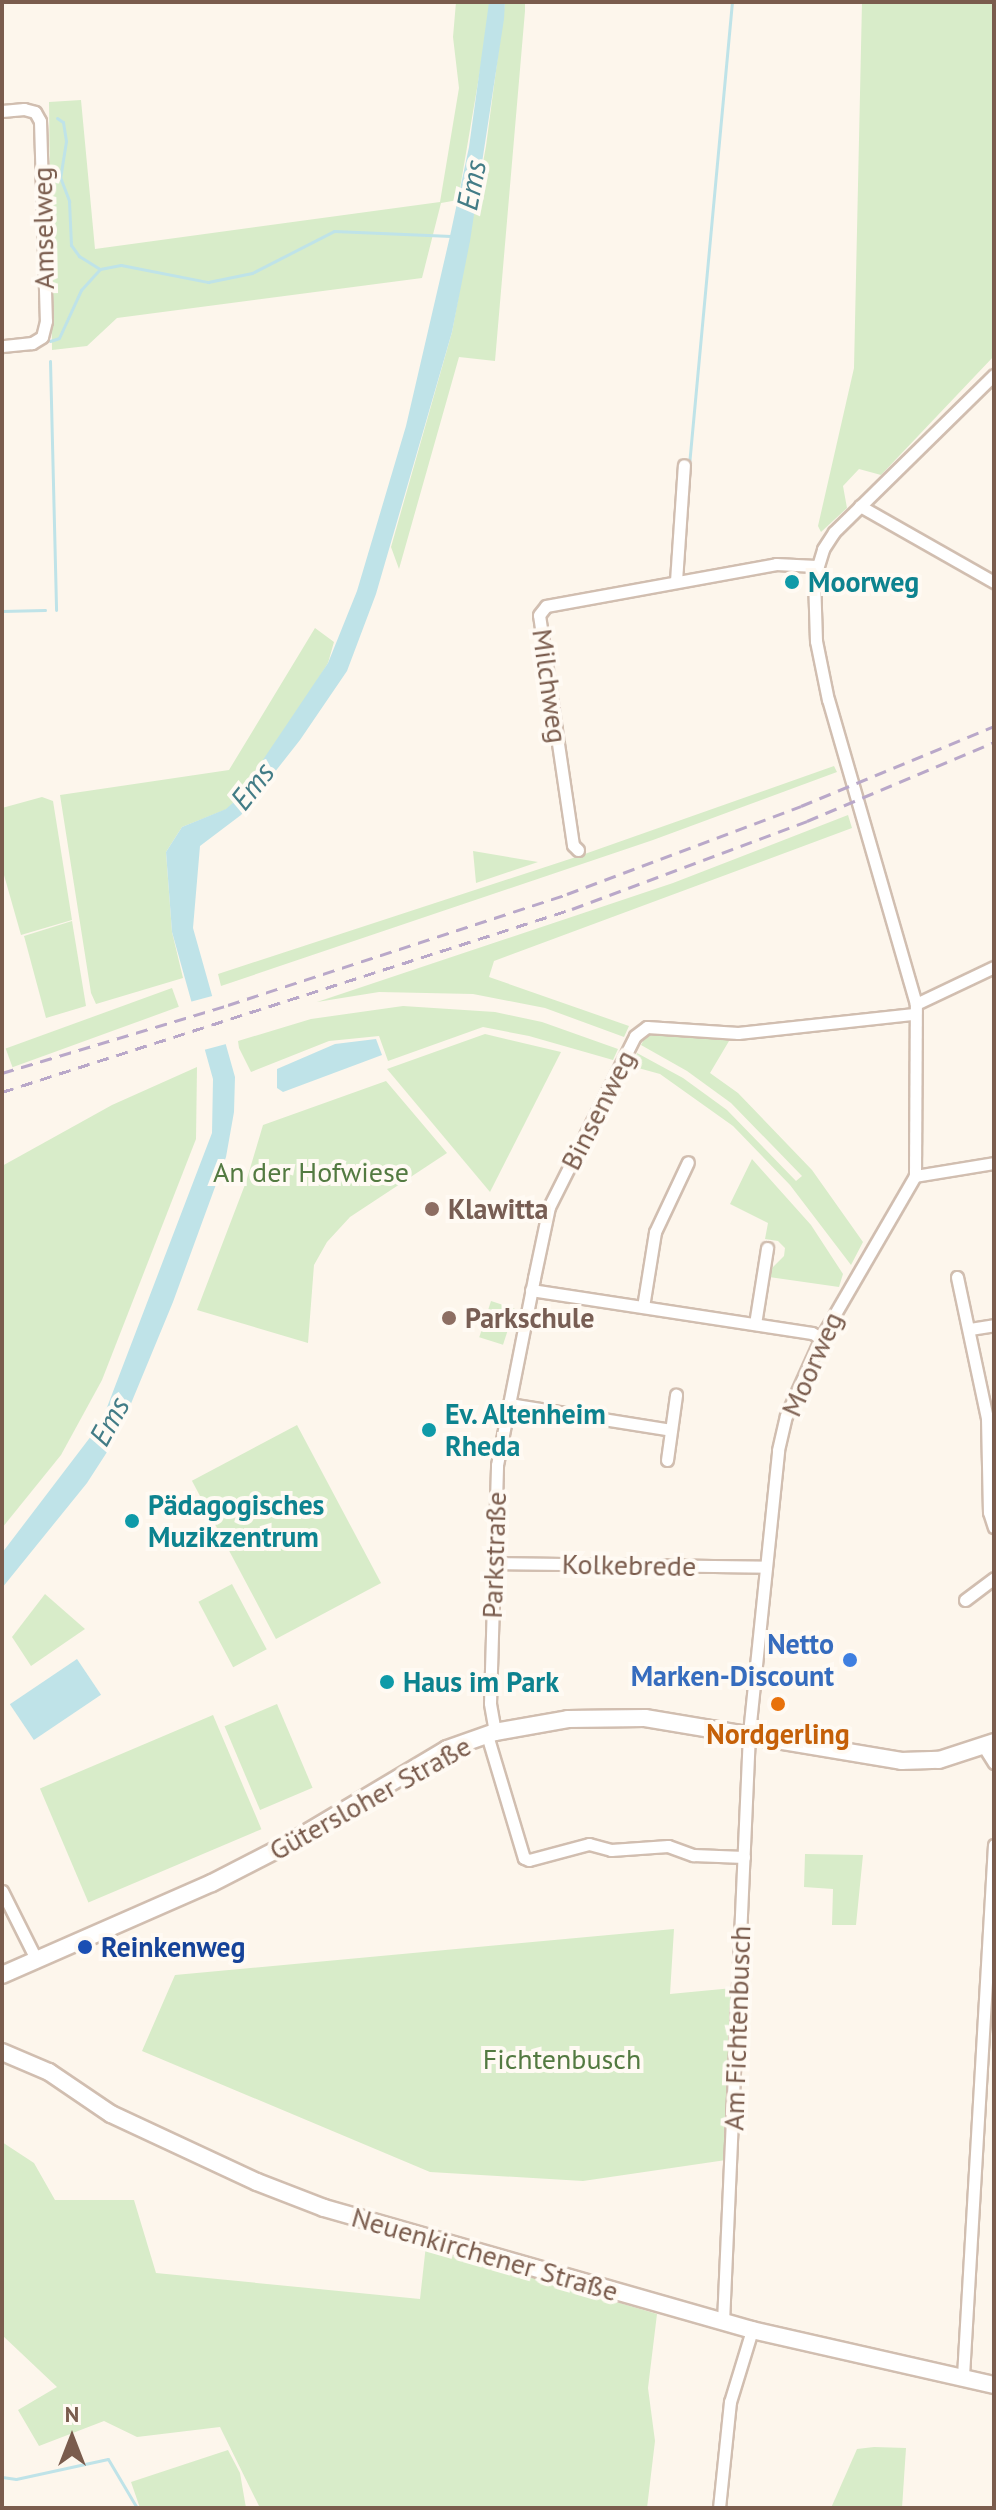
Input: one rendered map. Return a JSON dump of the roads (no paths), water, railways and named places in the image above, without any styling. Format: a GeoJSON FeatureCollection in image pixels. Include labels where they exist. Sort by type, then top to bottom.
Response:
{"type":"FeatureCollection","features":[{"type":"Feature","properties":{"kind":"main road","name":"Gütersloher Straße"},"geometry":{"type":"LineString","coordinates":[[2,1975],[212,1883],[286,1845],[422,1762],[491,1733],[535,1723],[621,1717],[681,1721],[901,1761],[939,1760],[989,1744]]}},
{"type":"Feature","properties":{"kind":"main road","name":"Neuenkirchener Straße"},"geometry":{"type":"LineString","coordinates":[[2,2052],[49,2072],[111,2114],[257,2182],[324,2208],[752,2330],[994,2385]]}},
{"type":"Feature","properties":{"kind":"street","name":"Amselweg"},"geometry":{"type":"LineString","coordinates":[[2,111],[24,109],[35,112],[40,121],[46,321],[42,337],[32,343],[2,346]]}},
{"type":"Feature","properties":{"kind":"street","name":"Moorweg"},"geometry":{"type":"LineString","coordinates":[[749,1733],[764,1567],[780,1439],[786,1416],[821,1338],[915,1176],[912,1167],[918,1112],[915,1009],[828,700],[816,641],[813,597],[816,566],[834,532],[994,375]]}},
{"type":"Feature","properties":{"kind":"street"},"geometry":{"type":"LineString","coordinates":[[676,581],[684,465]]}},
{"type":"Feature","properties":{"kind":"street"},"geometry":{"type":"LineString","coordinates":[[860,506],[994,582]]}},
{"type":"Feature","properties":{"kind":"street","name":"Milchweg"},"geometry":{"type":"LineString","coordinates":[[578,850],[573,845],[539,615],[546,606],[776,564],[816,566]]}},
{"type":"Feature","properties":{"kind":"street"},"geometry":{"type":"LineString","coordinates":[[915,1009],[994,967]]}},
{"type":"Feature","properties":{"kind":"street","name":"Binsenweg"},"geometry":{"type":"LineString","coordinates":[[531,1290],[549,1207],[635,1036],[647,1027],[738,1033],[915,1009]]}},
{"type":"Feature","properties":{"kind":"street"},"geometry":{"type":"LineString","coordinates":[[643,1307],[655,1232],[688,1162]]}},
{"type":"Feature","properties":{"kind":"street"},"geometry":{"type":"LineString","coordinates":[[915,1176],[994,1163]]}},
{"type":"Feature","properties":{"kind":"street"},"geometry":{"type":"LineString","coordinates":[[755,1324],[767,1248]]}},
{"type":"Feature","properties":{"kind":"street"},"geometry":{"type":"LineString","coordinates":[[957,1277],[987,1418],[989,1512],[994,1527]]}},
{"type":"Feature","properties":{"kind":"street"},"geometry":{"type":"LineString","coordinates":[[531,1290],[812,1333],[821,1338]]}},
{"type":"Feature","properties":{"kind":"street","name":"Parkstraße"},"geometry":{"type":"LineString","coordinates":[[531,1290],[497,1465],[490,1715],[491,1733],[524,1858],[529,1860],[589,1844],[611,1850],[668,1846],[693,1855],[744,1857]]}},
{"type":"Feature","properties":{"kind":"street"},"geometry":{"type":"LineString","coordinates":[[970,1329],[994,1325]]}},
{"type":"Feature","properties":{"kind":"street"},"geometry":{"type":"LineString","coordinates":[[667,1460],[676,1395]]}},
{"type":"Feature","properties":{"kind":"street"},"geometry":{"type":"LineString","coordinates":[[509,1404],[671,1430]]}},
{"type":"Feature","properties":{"kind":"street","name":"Kolkebrede"},"geometry":{"type":"LineString","coordinates":[[494,1563],[764,1567]]}},
{"type":"Feature","properties":{"kind":"street"},"geometry":{"type":"LineString","coordinates":[[965,1600],[994,1578]]}},
{"type":"Feature","properties":{"kind":"street","name":"Am Fichtenbusch"},"geometry":{"type":"LineString","coordinates":[[723,2322],[749,1733]]}},
{"type":"Feature","properties":{"kind":"street"},"geometry":{"type":"LineString","coordinates":[[989,1744],[994,1763]]}},
{"type":"Feature","properties":{"kind":"street"},"geometry":{"type":"LineString","coordinates":[[963,2376],[989,2022],[994,1845]]}},
{"type":"Feature","properties":{"kind":"street"},"geometry":{"type":"LineString","coordinates":[[2,1891],[37,1961]]}},
{"type":"Feature","properties":{"kind":"street"},"geometry":{"type":"LineString","coordinates":[[719,2508],[730,2402],[752,2330]]}},
{"type":"Feature","properties":{"kind":"water","name":"Ems"},"geometry":{"type":"Polygon","coordinates":[[[489,2],[505,2],[504,19],[470,241],[452,332],[376,594],[347,671],[300,740],[241,815],[200,846],[193,928],[235,1077],[234,1112],[226,1157],[173,1302],[118,1435],[87,1483],[2,1588],[2,1553],[101,1423],[212,1133],[213,1079],[172,932],[166,852],[182,827],[226,809],[236,800],[328,663],[357,591],[406,426],[450,236],[469,147],[489,2]]]}},
{"type":"Feature","properties":{"kind":"water"},"geometry":{"type":"Polygon","coordinates":[[[376,1039],[382,1055],[283,1092],[277,1088],[277,1069],[335,1044],[376,1039]]]}},
{"type":"Feature","properties":{"kind":"water"},"geometry":{"type":"Polygon","coordinates":[[[77,1659],[101,1695],[34,1740],[10,1704],[77,1659]]]}},
{"type":"Feature","properties":{"kind":"waterway"},"geometry":{"type":"LineString","coordinates":[[689,465],[732,2]]}},
{"type":"Feature","properties":{"kind":"waterway"},"geometry":{"type":"LineString","coordinates":[[57,118],[63,122],[66,141],[60,177],[69,201],[71,245],[79,256],[100,269],[121,265],[208,282],[252,273],[334,231],[451,236]]}},
{"type":"Feature","properties":{"kind":"waterway"},"geometry":{"type":"LineString","coordinates":[[50,341],[59,338],[81,290],[100,269]]}},
{"type":"Feature","properties":{"kind":"waterway"},"geometry":{"type":"LineString","coordinates":[[50,361],[56,610]]}},
{"type":"Feature","properties":{"kind":"waterway"},"geometry":{"type":"LineString","coordinates":[[2,611],[45,610]]}},
{"type":"Feature","properties":{"kind":"waterway"},"geometry":{"type":"LineString","coordinates":[[2,2477],[16,2479],[108,2459],[137,2508]]}},
{"type":"Feature","properties":{"kind":"railway"},"geometry":{"type":"LineString","coordinates":[[2,1073],[228,1005],[567,894],[801,806],[994,726]]}},
{"type":"Feature","properties":{"kind":"railway"},"geometry":{"type":"LineString","coordinates":[[2,1092],[572,909],[807,821],[994,742]]}},
{"type":"Feature","properties":{"kind":"place","name":"Moorweg"},"geometry":{"type":"Point","coordinates":[792,582]}},
{"type":"Feature","properties":{"kind":"place","name":"Klawitta"},"geometry":{"type":"Point","coordinates":[432,1209]}},
{"type":"Feature","properties":{"kind":"place","name":"Parkschule"},"geometry":{"type":"Point","coordinates":[449,1318]}},
{"type":"Feature","properties":{"kind":"place","name":"Ev. Altenheim Rheda"},"geometry":{"type":"Point","coordinates":[429,1430]}},
{"type":"Feature","properties":{"kind":"place","name":"Pädagogisches Muzikzentrum"},"geometry":{"type":"Point","coordinates":[132,1521]}},
{"type":"Feature","properties":{"kind":"place","name":"Netto Marken-Discount"},"geometry":{"type":"Point","coordinates":[850,1660]}},
{"type":"Feature","properties":{"kind":"place","name":"Haus im Park"},"geometry":{"type":"Point","coordinates":[387,1682]}},
{"type":"Feature","properties":{"kind":"place","name":"Nordgerling"},"geometry":{"type":"Point","coordinates":[778,1704]}},
{"type":"Feature","properties":{"kind":"place","name":"Reinkenweg"},"geometry":{"type":"Point","coordinates":[85,1947]}},
{"type":"Feature","properties":{"kind":"park label","name":"An der Hofwiese"},"geometry":{"type":"Point","coordinates":[311,1172]}},
{"type":"Feature","properties":{"kind":"park label","name":"Fichtenbusch"},"geometry":{"type":"Point","coordinates":[562,2059]}}]}
